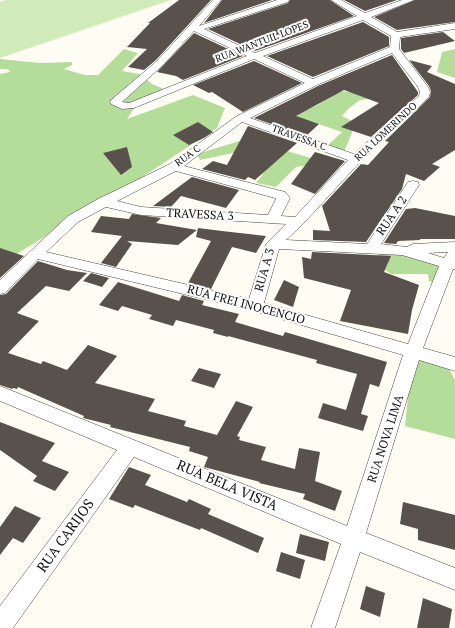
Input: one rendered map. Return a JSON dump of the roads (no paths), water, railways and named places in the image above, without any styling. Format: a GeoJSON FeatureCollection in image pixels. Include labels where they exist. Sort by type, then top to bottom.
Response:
{"type":"FeatureCollection","features":[{"type":"Feature","properties":{"kind":"street"},"geometry":{"type":"LineString","coordinates":[[195,28],[217,0]]}},
{"type":"Feature","properties":{"kind":"street"},"geometry":{"type":"LineString","coordinates":[[195,28],[285,0]]}},
{"type":"Feature","properties":{"kind":"street"},"geometry":{"type":"LineString","coordinates":[[334,0],[396,35],[455,26]]}},
{"type":"Feature","properties":{"kind":"street","name":"RUA WANTUIL LOPES"},"geometry":{"type":"LineString","coordinates":[[195,28],[154,68],[115,100],[116,103],[122,106],[130,106],[257,55],[410,0]]}},
{"type":"Feature","properties":{"kind":"street"},"geometry":{"type":"LineString","coordinates":[[195,28],[257,55],[313,83]]}},
{"type":"Feature","properties":{"kind":"street"},"geometry":{"type":"LineString","coordinates":[[394,49],[396,35]]}},
{"type":"Feature","properties":{"kind":"street","name":"RUA C"},"geometry":{"type":"LineString","coordinates":[[0,289],[73,219],[103,202],[174,167],[241,118],[313,83],[394,49]]}},
{"type":"Feature","properties":{"kind":"street","name":"RUA LOMERINDO"},"geometry":{"type":"LineString","coordinates":[[298,221],[356,159],[424,97],[424,87],[394,49]]}},
{"type":"Feature","properties":{"kind":"street","name":"TRAVESSA C"},"geometry":{"type":"LineString","coordinates":[[241,118],[356,159]]}},
{"type":"Feature","properties":{"kind":"street"},"geometry":{"type":"LineString","coordinates":[[174,167],[280,195],[283,198],[273,218]]}},
{"type":"Feature","properties":{"kind":"street","name":"RUA A 2"},"geometry":{"type":"LineString","coordinates":[[371,248],[413,185]]}},
{"type":"Feature","properties":{"kind":"street","name":"TRAVESSA 3"},"geometry":{"type":"LineString","coordinates":[[103,202],[141,211],[273,218],[298,221]]}},
{"type":"Feature","properties":{"kind":"street","name":"RUA A 3"},"geometry":{"type":"LineString","coordinates":[[255,306],[273,244],[298,221]]}},
{"type":"Feature","properties":{"kind":"street"},"geometry":{"type":"LineString","coordinates":[[273,244],[403,250],[453,257]]}},
{"type":"Feature","properties":{"kind":"street","name":"RUA FREI INOCENCIO"},"geometry":{"type":"LineString","coordinates":[[35,254],[255,306],[455,364]]}},
{"type":"Feature","properties":{"kind":"street","name":"RUA NOVA LIMA"},"geometry":{"type":"LineString","coordinates":[[323,628],[354,539],[413,352],[453,257]]}},
{"type":"Feature","properties":{"kind":"street","name":"RUA BELA VISTA"},"geometry":{"type":"LineString","coordinates":[[0,393],[455,579]]}},
{"type":"Feature","properties":{"kind":"street","name":"RUA CARIJOS"},"geometry":{"type":"LineString","coordinates":[[0,626],[131,446]]}}]}
